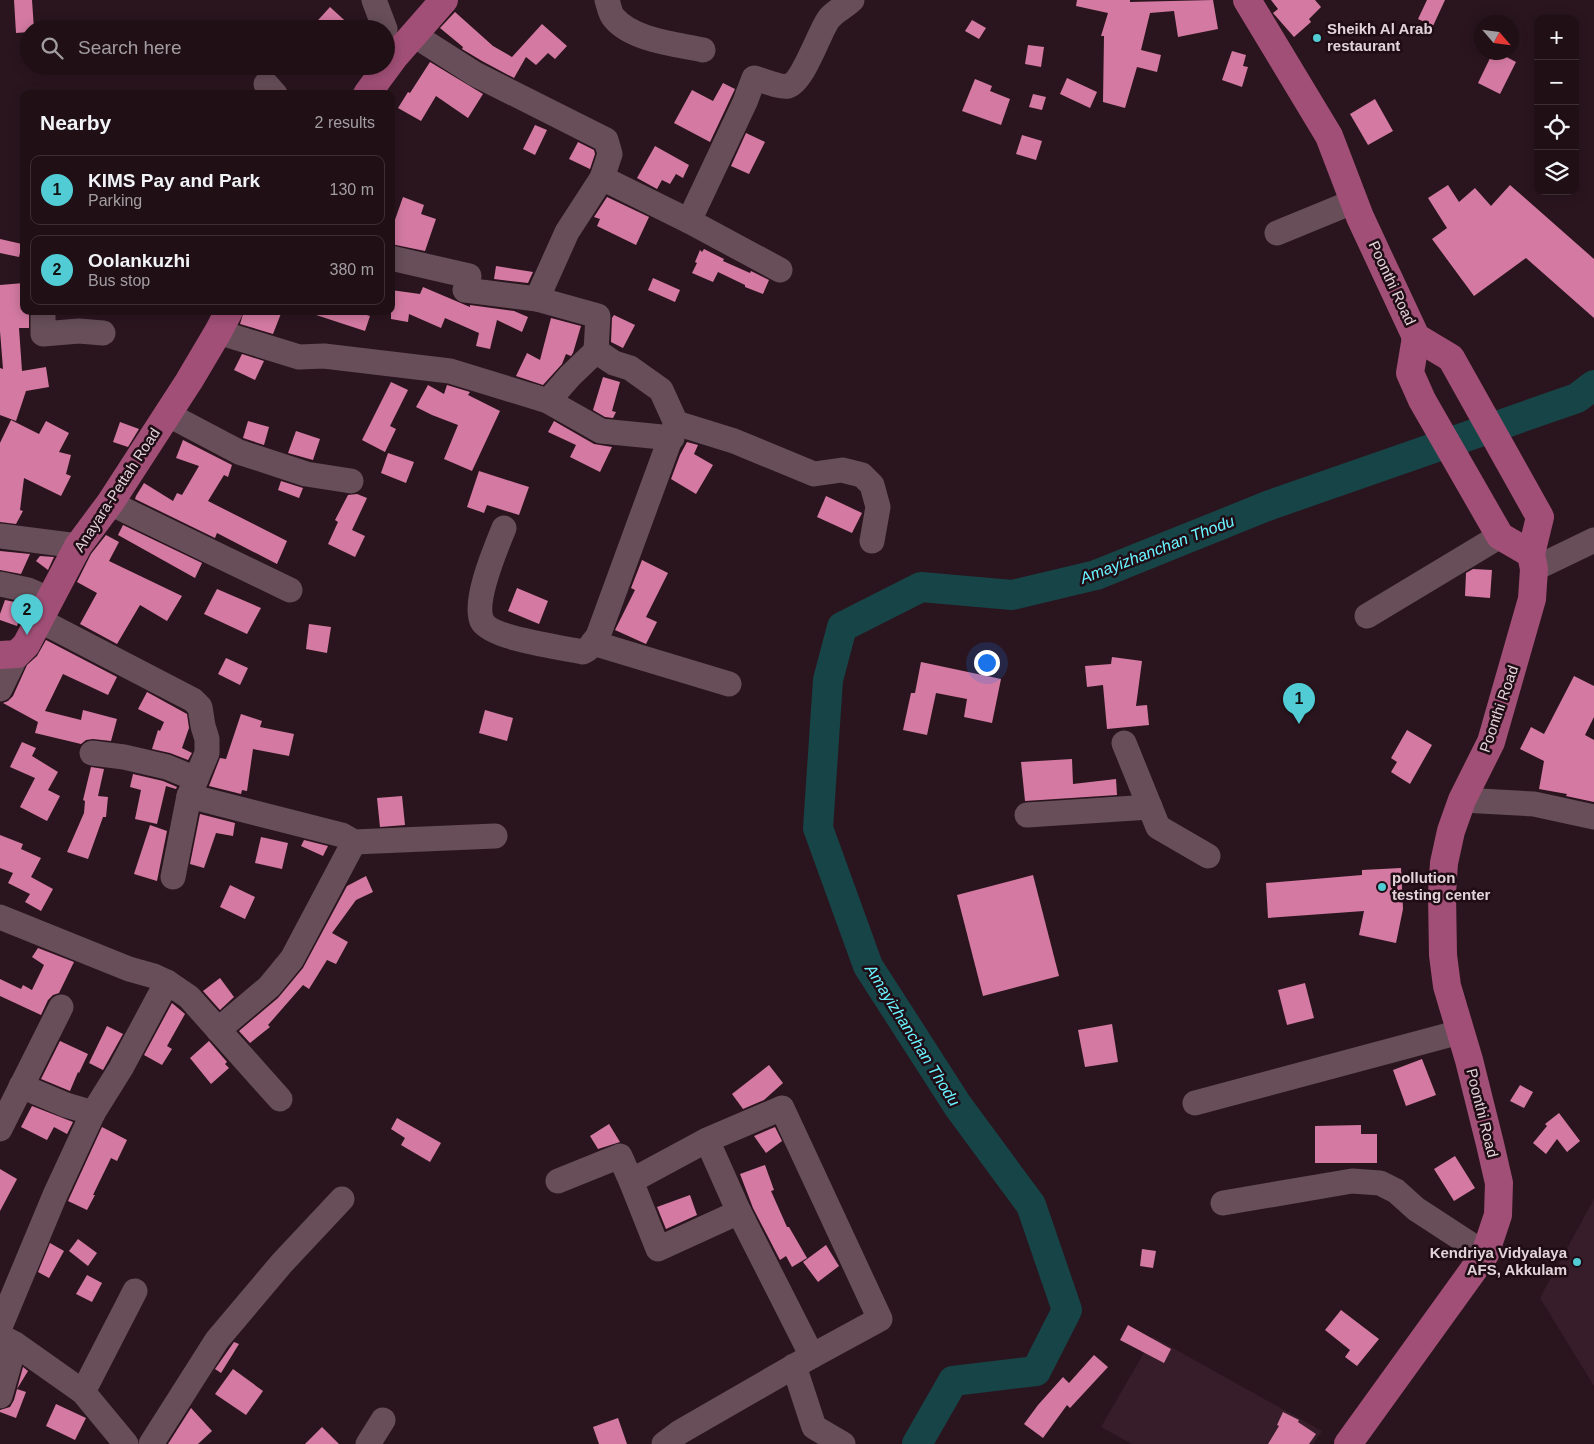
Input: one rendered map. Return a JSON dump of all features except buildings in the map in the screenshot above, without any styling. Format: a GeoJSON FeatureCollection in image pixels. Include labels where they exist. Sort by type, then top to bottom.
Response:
{"type":"FeatureCollection","features":[{"type":"Feature","properties":{"kind":"main road"},"geometry":{"type":"LineString","coordinates":[[395,43],[414,35],[444,0]]}},
{"type":"Feature","properties":{"kind":"main road","name":"Poonthi Road"},"geometry":{"type":"LineString","coordinates":[[1247,0],[1329,136],[1360,217],[1416,337],[1451,358],[1540,516],[1533,561],[1532,599],[1491,742],[1462,800],[1451,831],[1444,863],[1442,894],[1444,963],[1447,986],[1490,1144],[1498,1183],[1498,1215],[1485,1254],[1348,1444]]}},
{"type":"Feature","properties":{"kind":"main road"},"geometry":{"type":"LineString","coordinates":[[369,90],[376,75]]}},
{"type":"Feature","properties":{"kind":"main road","name":"Anayara-Pettah Road"},"geometry":{"type":"LineString","coordinates":[[9,654],[26,645],[78,546],[110,503],[223,322]]}},
{"type":"Feature","properties":{"kind":"main road"},"geometry":{"type":"LineString","coordinates":[[1416,337],[1410,373],[1422,400],[1495,527],[1533,561]]}},
{"type":"Feature","properties":{"kind":"street"},"geometry":{"type":"LineString","coordinates":[[374,0],[382,20]]}},
{"type":"Feature","properties":{"kind":"street"},"geometry":{"type":"LineString","coordinates":[[607,0],[613,17],[631,32],[702,50]]}},
{"type":"Feature","properties":{"kind":"street"},"geometry":{"type":"LineString","coordinates":[[689,221],[745,102],[754,78],[779,86],[786,87],[792,84],[811,56],[827,21],[834,12],[852,0]]}},
{"type":"Feature","properties":{"kind":"street"},"geometry":{"type":"LineString","coordinates":[[414,35],[475,74],[606,140],[610,154],[602,178],[567,232],[537,299]]}},
{"type":"Feature","properties":{"kind":"street"},"geometry":{"type":"LineString","coordinates":[[602,178],[689,221],[780,270]]}},
{"type":"Feature","properties":{"kind":"street"},"geometry":{"type":"LineString","coordinates":[[1277,233],[1355,201]]}},
{"type":"Feature","properties":{"kind":"street"},"geometry":{"type":"LineString","coordinates":[[395,259],[467,283],[537,299],[598,316],[596,351],[548,400]]}},
{"type":"Feature","properties":{"kind":"street"},"geometry":{"type":"LineString","coordinates":[[43,315],[43,334],[79,331],[103,333]]}},
{"type":"Feature","properties":{"kind":"street"},"geometry":{"type":"LineString","coordinates":[[223,322],[299,357],[324,356],[450,371],[548,400],[601,431],[674,431],[734,441],[814,474],[842,470],[862,475],[872,485],[878,507],[872,541]]}},
{"type":"Feature","properties":{"kind":"street"},"geometry":{"type":"LineString","coordinates":[[504,528],[490,563],[481,598],[480,613],[483,623],[492,631],[506,636],[583,652],[598,636],[674,431],[661,390],[630,368],[614,362],[596,351]]}},
{"type":"Feature","properties":{"kind":"street"},"geometry":{"type":"LineString","coordinates":[[166,414],[239,452],[306,474],[351,481]]}},
{"type":"Feature","properties":{"kind":"street"},"geometry":{"type":"LineString","coordinates":[[110,503],[290,590]]}},
{"type":"Feature","properties":{"kind":"street"},"geometry":{"type":"LineString","coordinates":[[1367,616],[1495,527]]}},
{"type":"Feature","properties":{"kind":"street"},"geometry":{"type":"LineString","coordinates":[[0,536],[78,546]]}},
{"type":"Feature","properties":{"kind":"street"},"geometry":{"type":"LineString","coordinates":[[1533,561],[1594,540]]}},
{"type":"Feature","properties":{"kind":"street"},"geometry":{"type":"LineString","coordinates":[[0,584],[28,590],[45,610],[193,700],[200,707],[207,740],[207,753],[192,788],[173,877]]}},
{"type":"Feature","properties":{"kind":"street"},"geometry":{"type":"LineString","coordinates":[[593,643],[729,684]]}},
{"type":"Feature","properties":{"kind":"street"},"geometry":{"type":"LineString","coordinates":[[0,689],[9,654]]}},
{"type":"Feature","properties":{"kind":"street"},"geometry":{"type":"LineString","coordinates":[[1124,743],[1158,827],[1208,856]]}},
{"type":"Feature","properties":{"kind":"street"},"geometry":{"type":"LineString","coordinates":[[92,753],[124,757],[167,767],[192,788],[342,835],[354,842],[496,836]]}},
{"type":"Feature","properties":{"kind":"street"},"geometry":{"type":"LineString","coordinates":[[1462,800],[1534,804],[1594,817]]}},
{"type":"Feature","properties":{"kind":"street"},"geometry":{"type":"LineString","coordinates":[[1026,815],[1150,807]]}},
{"type":"Feature","properties":{"kind":"street"},"geometry":{"type":"LineString","coordinates":[[218,1030],[269,988],[292,959],[354,842]]}},
{"type":"Feature","properties":{"kind":"street"},"geometry":{"type":"LineString","coordinates":[[0,917],[129,969],[167,982],[189,997],[280,1099]]}},
{"type":"Feature","properties":{"kind":"street"},"geometry":{"type":"LineString","coordinates":[[0,1396],[5,1336],[55,1195],[93,1112],[122,1068],[167,982]]}},
{"type":"Feature","properties":{"kind":"street"},"geometry":{"type":"LineString","coordinates":[[0,1129],[61,1007]]}},
{"type":"Feature","properties":{"kind":"street"},"geometry":{"type":"LineString","coordinates":[[1194,1103],[1460,1032]]}},
{"type":"Feature","properties":{"kind":"street"},"geometry":{"type":"LineString","coordinates":[[22,1086],[66,1105],[93,1112]]}},
{"type":"Feature","properties":{"kind":"street"},"geometry":{"type":"LineString","coordinates":[[631,1181],[707,1140],[782,1108],[880,1319],[680,1432],[664,1444]]}},
{"type":"Feature","properties":{"kind":"street"},"geometry":{"type":"LineString","coordinates":[[707,1140],[803,1361],[814,1427],[843,1444]]}},
{"type":"Feature","properties":{"kind":"street"},"geometry":{"type":"LineString","coordinates":[[558,1181],[620,1156],[658,1249],[739,1212]]}},
{"type":"Feature","properties":{"kind":"street"},"geometry":{"type":"LineString","coordinates":[[1223,1203],[1352,1181],[1380,1183],[1396,1191],[1416,1209],[1485,1254]]}},
{"type":"Feature","properties":{"kind":"street"},"geometry":{"type":"LineString","coordinates":[[151,1444],[217,1340],[282,1263],[342,1199]]}},
{"type":"Feature","properties":{"kind":"street"},"geometry":{"type":"LineString","coordinates":[[83,1392],[135,1291]]}},
{"type":"Feature","properties":{"kind":"street"},"geometry":{"type":"LineString","coordinates":[[5,1336],[83,1392],[126,1444]]}},
{"type":"Feature","properties":{"kind":"street"},"geometry":{"type":"LineString","coordinates":[[368,1444],[383,1420]]}},
{"type":"Feature","properties":{"kind":"shaded area","name":"Kendriya Vidyalaya AFS, Akkulam"},"geometry":{"type":"Polygon","coordinates":[[[1594,1199],[1594,1386],[1540,1298],[1594,1199]]]}},
{"type":"Feature","properties":{"kind":"shaded area"},"geometry":{"type":"Polygon","coordinates":[[[1153,1337],[1322,1431],[1313,1444],[1132,1444],[1101,1427],[1153,1337]]]}},
{"type":"Feature","properties":{"kind":"waterway","name":"Amayizhanchan Thodu"},"geometry":{"type":"LineString","coordinates":[[917,1444],[953,1381],[1036,1371],[1067,1310],[1031,1205],[958,1106],[868,966],[818,828],[828,680],[842,627],[921,587],[1012,595],[1096,575],[1270,505],[1577,398],[1594,385]]}},
{"type":"Feature","properties":{"kind":"place","name":"Sheikh Al Arab restaurant"},"geometry":{"type":"Point","coordinates":[1317,38]}},
{"type":"Feature","properties":{"kind":"place","name":"Oolankuzhi"},"geometry":{"type":"Point","coordinates":[27,635]}},
{"type":"Feature","properties":{"kind":"place","name":"KIMS Pay and Park"},"geometry":{"type":"Point","coordinates":[1299,724]}},
{"type":"Feature","properties":{"kind":"place","name":"pollution testing center"},"geometry":{"type":"Point","coordinates":[1382,887]}},
{"type":"Feature","properties":{"kind":"place","name":"Kendriya Vidyalaya AFS, Akkulam"},"geometry":{"type":"Point","coordinates":[1577,1262]}}]}
